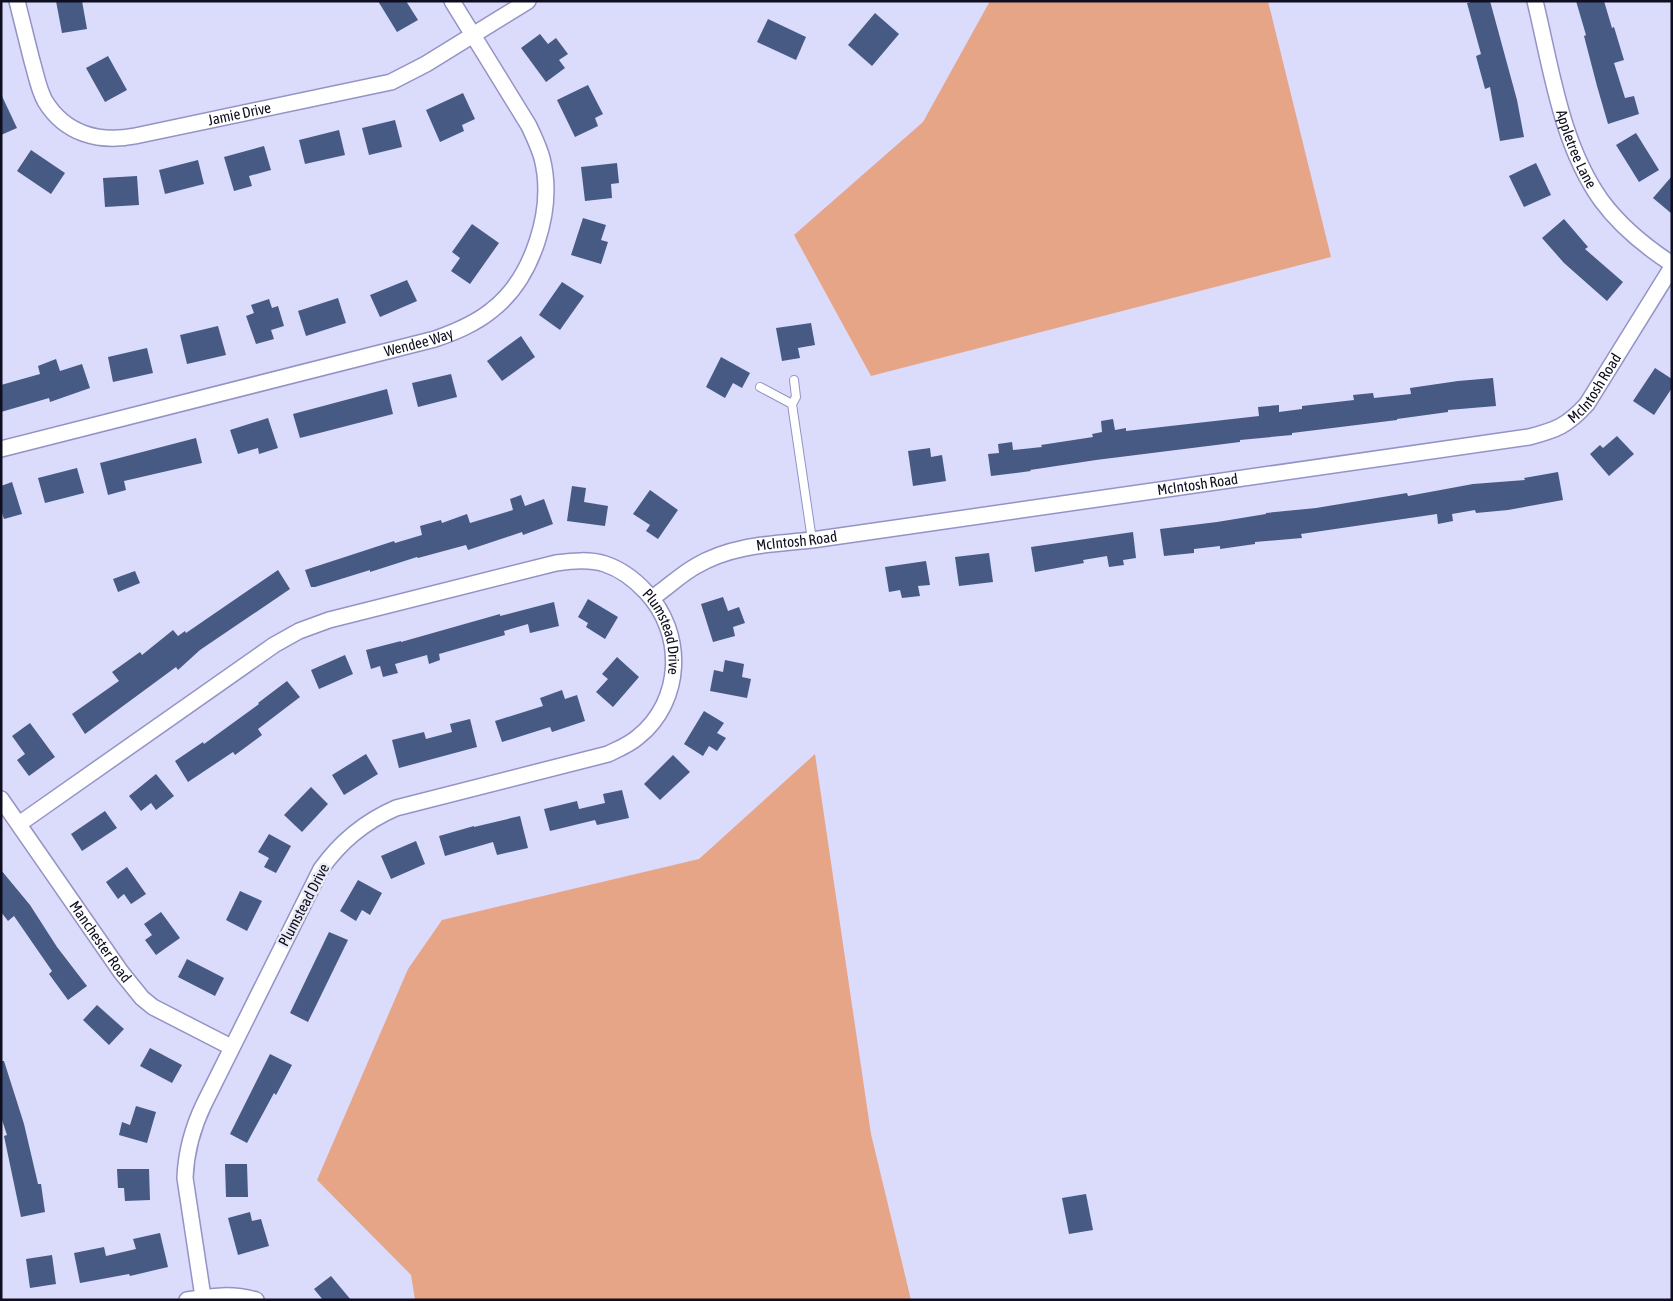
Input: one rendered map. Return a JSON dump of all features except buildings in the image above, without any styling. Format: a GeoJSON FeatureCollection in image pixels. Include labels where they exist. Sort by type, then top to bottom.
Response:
{"type":"FeatureCollection","features":[{"type":"Feature","properties":{"kind":"street","name":"Jamie Drive"},"geometry":{"type":"LineString","coordinates":[[17,1],[37,79],[46,102],[70,126],[90,136],[111,139],[135,136],[391,82],[474,36],[528,1]]}},
{"type":"Feature","properties":{"kind":"street","name":"Wendee Way"},"geometry":{"type":"LineString","coordinates":[[1,448],[435,339],[468,326],[493,309],[515,286],[531,257],[543,210],[545,176],[537,143],[529,126],[452,1]]}},
{"type":"Feature","properties":{"kind":"street","name":"Appletree Lane"},"geometry":{"type":"LineString","coordinates":[[1535,1],[1563,119],[1578,160],[1602,201],[1618,220],[1672,266]]}},
{"type":"Feature","properties":{"kind":"street","name":"McIntosh Road"},"geometry":{"type":"LineString","coordinates":[[652,598],[694,567],[717,556],[744,548],[812,540],[1519,439],[1547,432],[1563,426],[1575,418],[1596,393],[1672,266]]}},
{"type":"Feature","properties":{"kind":"street","name":"Plumstead Drive"},"geometry":{"type":"LineString","coordinates":[[19,824],[274,645],[314,625],[548,565],[574,561],[597,563],[618,570],[641,586],[662,613],[669,629],[673,643],[674,672],[666,700],[649,726],[638,737],[608,754],[409,804],[381,815],[353,833],[330,856],[321,869],[232,1047],[191,1134],[186,1162],[187,1196],[204,1297]]}},
{"type":"Feature","properties":{"kind":"street","name":"Manchester Road"},"geometry":{"type":"LineString","coordinates":[[1,799],[121,972],[142,998],[166,1014],[232,1047]]}},
{"type":"Feature","properties":{"kind":"street"},"geometry":{"type":"LineString","coordinates":[[187,1300],[226,1295],[243,1296],[256,1300]]}},
{"type":"Feature","properties":{"kind":"lane"},"geometry":{"type":"LineString","coordinates":[[794,380],[796,397],[792,404],[812,540]]}},
{"type":"Feature","properties":{"kind":"lane"},"geometry":{"type":"LineString","coordinates":[[760,387],[792,404]]}},
{"type":"Feature","properties":{"kind":"shaded area"},"geometry":{"type":"Polygon","coordinates":[[[990,1],[1268,1],[1331,257],[871,376],[794,235],[923,122],[990,1]]]}},
{"type":"Feature","properties":{"kind":"shaded area"},"geometry":{"type":"Polygon","coordinates":[[[815,754],[871,1134],[911,1300],[415,1300],[411,1275],[317,1180],[408,969],[442,920],[699,859],[815,754]]]}}]}
